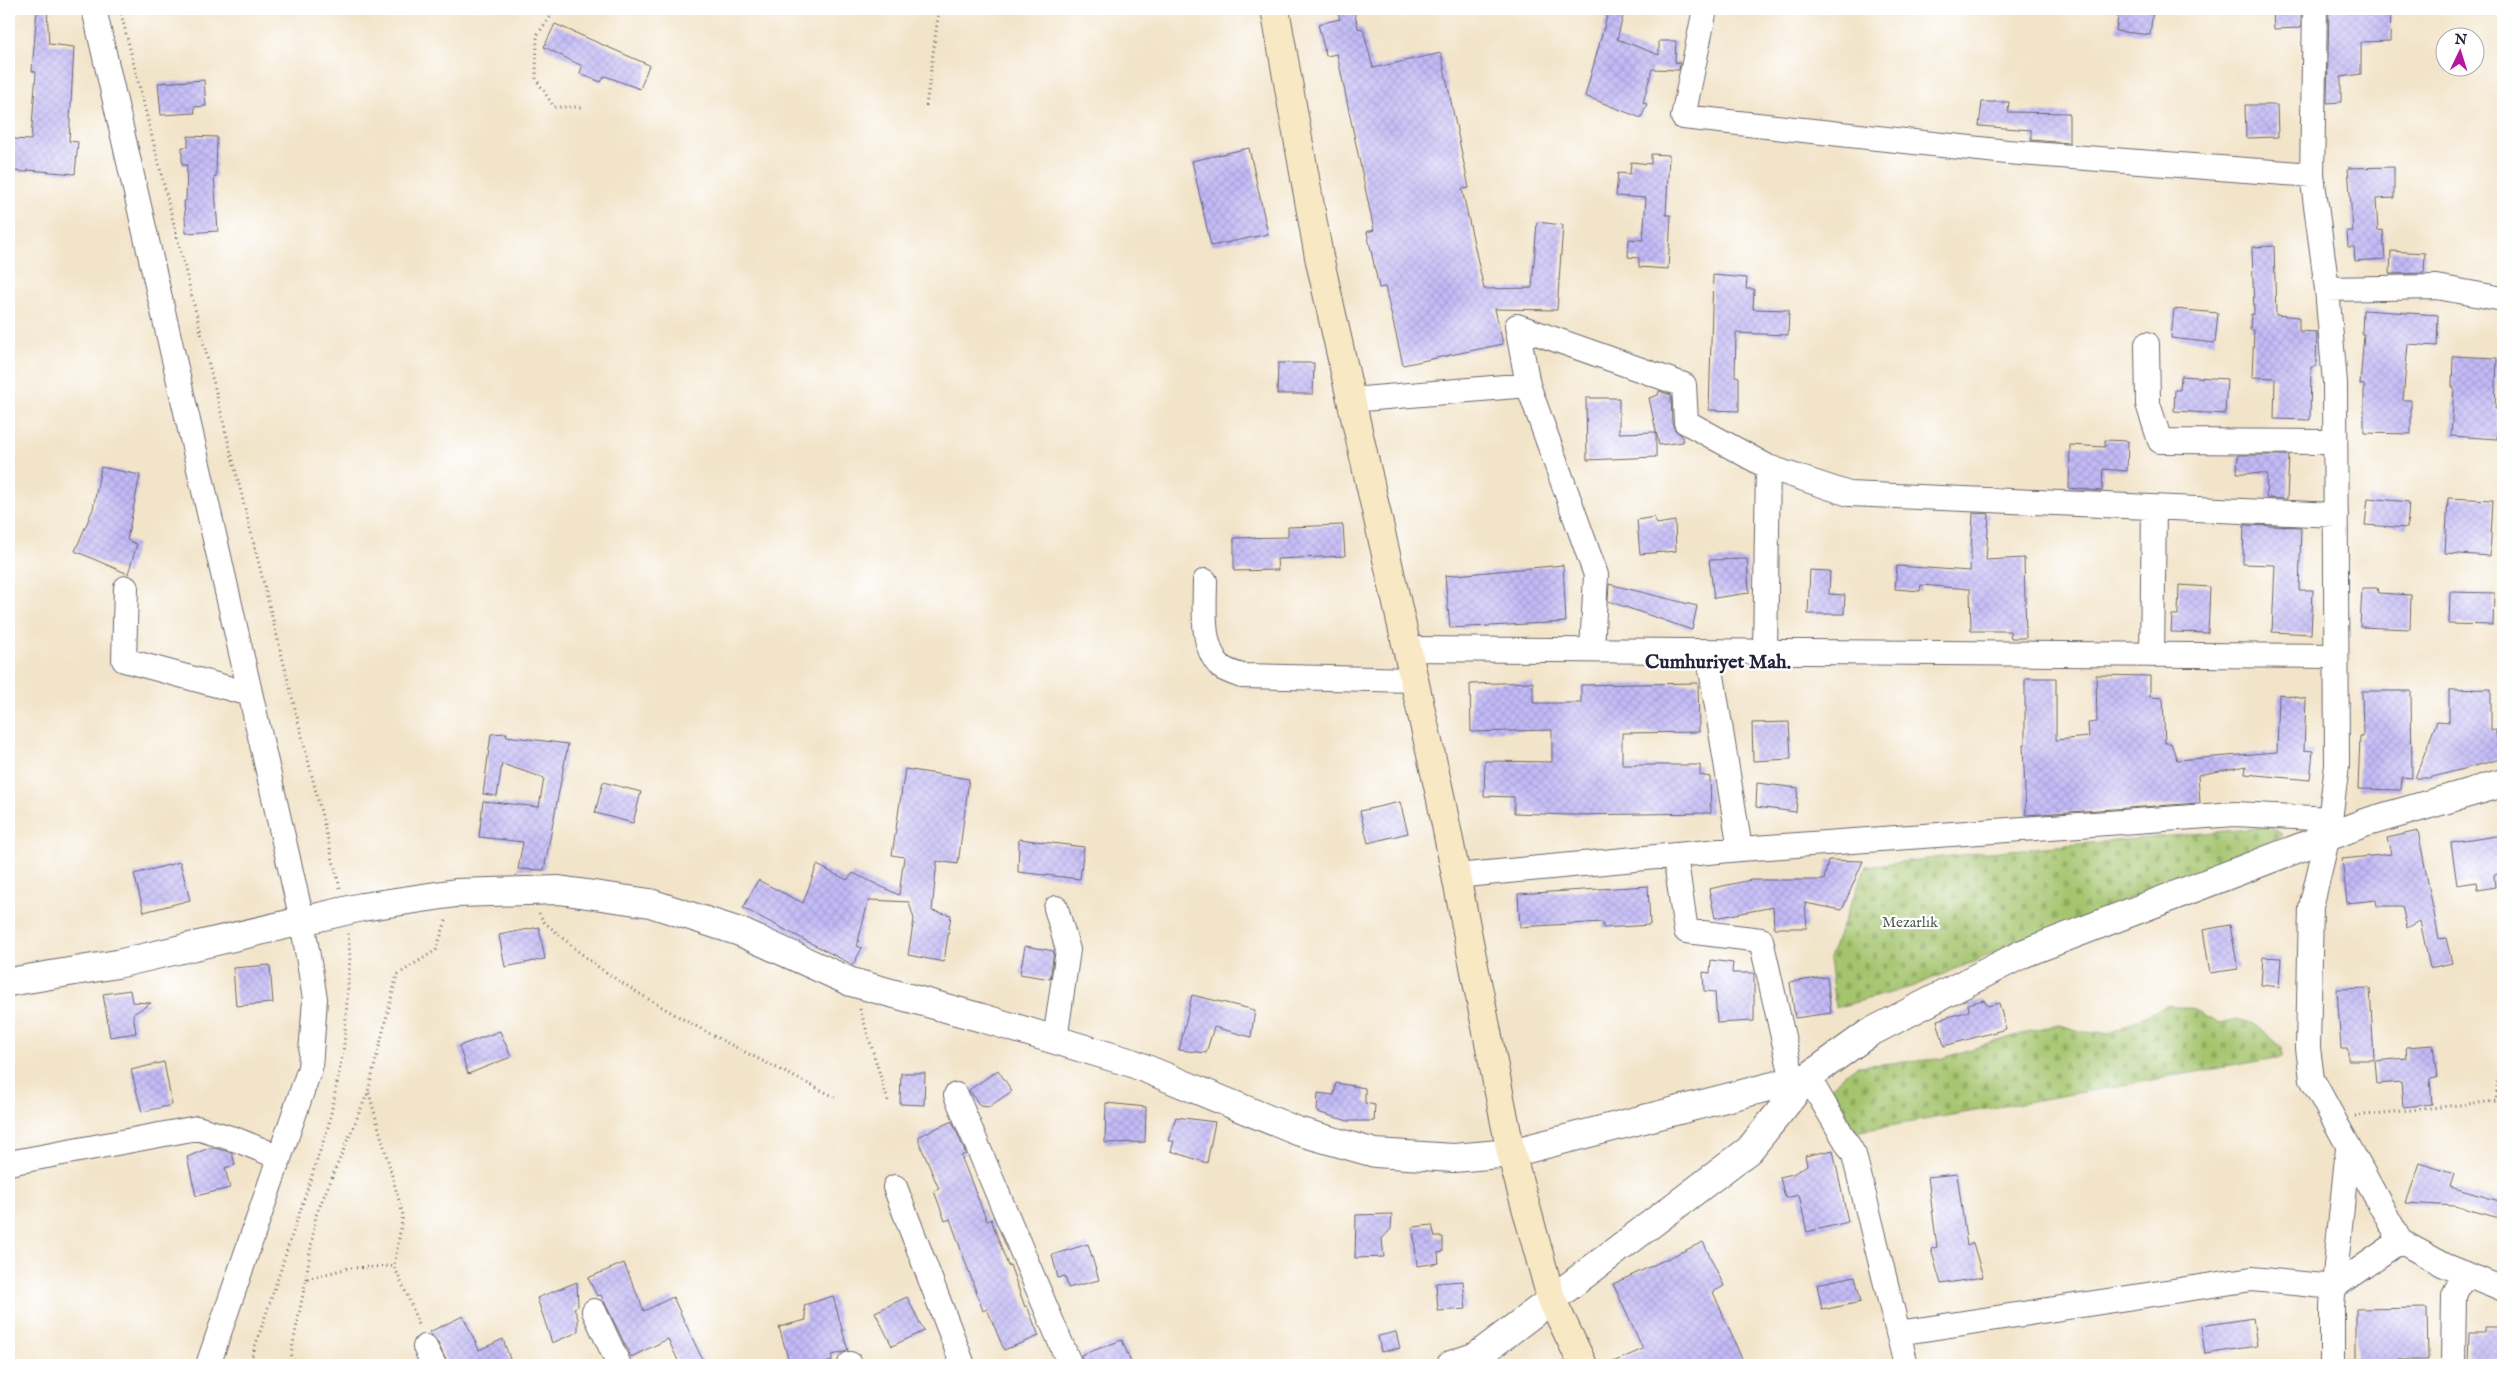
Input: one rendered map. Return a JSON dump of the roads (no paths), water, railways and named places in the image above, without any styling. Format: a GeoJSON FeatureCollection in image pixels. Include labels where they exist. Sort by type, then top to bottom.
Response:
{"type":"FeatureCollection","features":[{"type":"Feature","properties":{"kind":"main road"},"geometry":{"type":"LineString","coordinates":[[1275,9],[1319,257],[1414,680],[1456,876],[1511,1153],[1551,1298],[1583,1365]]}},
{"type":"Feature","properties":{"kind":"street"},"geometry":{"type":"LineString","coordinates":[[94,9],[302,920],[315,999],[310,1068],[208,1365]]}},
{"type":"Feature","properties":{"kind":"street"},"geometry":{"type":"LineString","coordinates":[[1705,9],[1683,118],[2007,152],[2312,175]]}},
{"type":"Feature","properties":{"kind":"street"},"geometry":{"type":"LineString","coordinates":[[2315,9],[2312,175],[2327,289],[2335,383],[2337,765],[2330,828],[2311,907],[2308,1048],[2312,1079],[2400,1242],[2464,1273],[2503,1289]]}},
{"type":"Feature","properties":{"kind":"street"},"geometry":{"type":"LineString","coordinates":[[2327,289],[2437,288],[2503,299]]}},
{"type":"Feature","properties":{"kind":"street"},"geometry":{"type":"LineString","coordinates":[[1592,650],[1596,575],[1528,386],[1517,326],[1684,385],[1686,422],[1768,467],[1849,494],[2336,515]]}},
{"type":"Feature","properties":{"kind":"street"},"geometry":{"type":"LineString","coordinates":[[2147,344],[2148,404],[2160,441],[2335,442]]}},
{"type":"Feature","properties":{"kind":"street"},"geometry":{"type":"LineString","coordinates":[[1351,400],[1528,386]]}},
{"type":"Feature","properties":{"kind":"street"},"geometry":{"type":"LineString","coordinates":[[1765,652],[1768,467]]}},
{"type":"Feature","properties":{"kind":"street"},"geometry":{"type":"LineString","coordinates":[[2152,655],[2154,508]]}},
{"type":"Feature","properties":{"kind":"street"},"geometry":{"type":"LineString","coordinates":[[1205,581],[1205,625],[1210,649],[1222,668],[1242,676],[1414,680]]}},
{"type":"Feature","properties":{"kind":"street"},"geometry":{"type":"LineString","coordinates":[[126,588],[124,660],[250,694]]}},
{"type":"Feature","properties":{"kind":"street"},"geometry":{"type":"LineString","coordinates":[[1407,649],[2336,656]]}},
{"type":"Feature","properties":{"kind":"street"},"geometry":{"type":"LineString","coordinates":[[1708,651],[1740,849]]}},
{"type":"Feature","properties":{"kind":"street"},"geometry":{"type":"LineString","coordinates":[[9,982],[117,964],[362,907],[456,893],[559,890],[650,904],[740,932],[851,982],[1132,1063],[1297,1131],[1375,1153],[1454,1158],[1511,1153],[1800,1079],[1869,1033],[2022,954],[2330,828],[2364,822],[2503,783]]}},
{"type":"Feature","properties":{"kind":"street"},"geometry":{"type":"LineString","coordinates":[[1456,876],[1740,849],[2235,814],[2330,828]]}},
{"type":"Feature","properties":{"kind":"street"},"geometry":{"type":"LineString","coordinates":[[1675,855],[1686,931],[1761,940],[1800,1079],[1854,1155],[1906,1365]]}},
{"type":"Feature","properties":{"kind":"street"},"geometry":{"type":"LineString","coordinates":[[1056,908],[1068,950],[1056,1040]]}},
{"type":"Feature","properties":{"kind":"street"},"geometry":{"type":"LineString","coordinates":[[1451,1365],[1477,1356],[1551,1298],[1749,1150],[1800,1079]]}},
{"type":"Feature","properties":{"kind":"street"},"geometry":{"type":"LineString","coordinates":[[956,1094],[1066,1364]]}},
{"type":"Feature","properties":{"kind":"street"},"geometry":{"type":"LineString","coordinates":[[10,1157],[197,1128],[237,1140],[279,1157]]}},
{"type":"Feature","properties":{"kind":"street"},"geometry":{"type":"LineString","coordinates":[[2332,1365],[2334,1287],[2348,1148]]}},
{"type":"Feature","properties":{"kind":"street"},"geometry":{"type":"LineString","coordinates":[[895,1187],[963,1365]]}},
{"type":"Feature","properties":{"kind":"street"},"geometry":{"type":"LineString","coordinates":[[1898,1333],[2252,1279],[2334,1287],[2400,1242]]}},
{"type":"Feature","properties":{"kind":"street"},"geometry":{"type":"LineString","coordinates":[[2453,1365],[2454,1296],[2464,1273]]}},
{"type":"Feature","properties":{"kind":"street"},"geometry":{"type":"LineString","coordinates":[[594,1311],[619,1365]]}},
{"type":"Feature","properties":{"kind":"district","name":"Cumhuriyet Mah."},"geometry":{"type":"Point","coordinates":[1718,661]}},
{"type":"Feature","properties":{"kind":"park label","name":"Mezarlık"},"geometry":{"type":"Point","coordinates":[1910,922]}}]}
